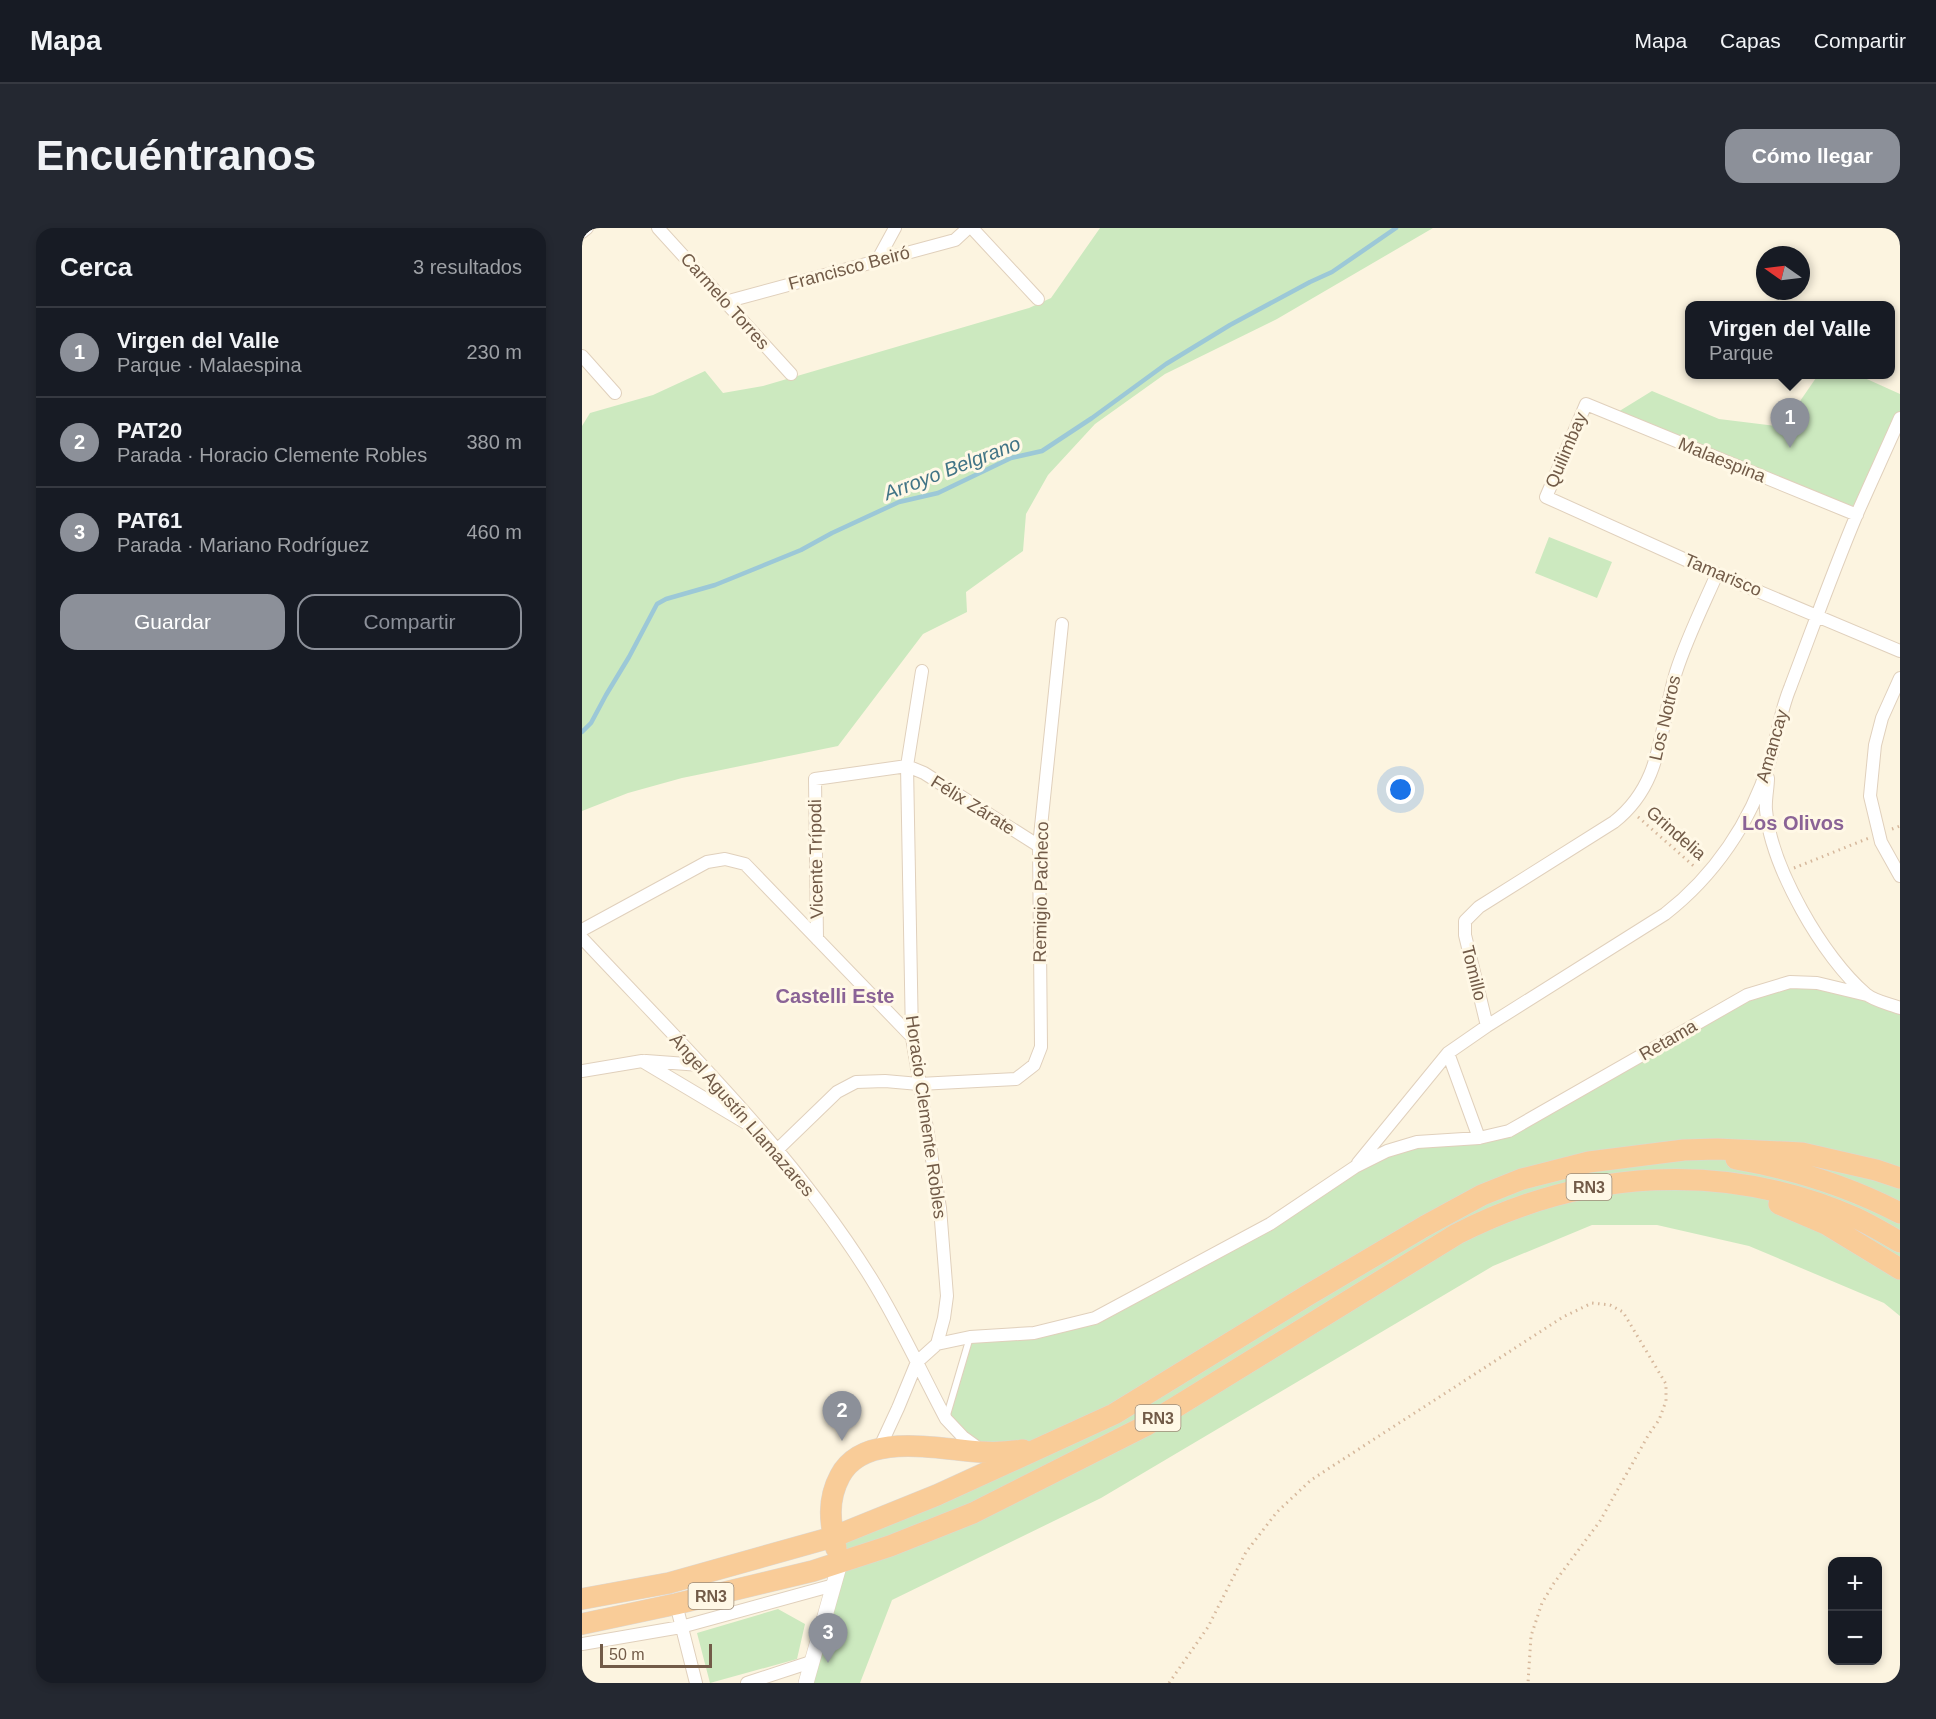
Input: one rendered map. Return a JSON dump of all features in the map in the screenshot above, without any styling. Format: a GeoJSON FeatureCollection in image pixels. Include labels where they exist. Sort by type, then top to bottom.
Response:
{"type":"FeatureCollection","features":[{"type":"Feature","properties":{"kind":"highway"},"geometry":{"type":"LineString","coordinates":[[1650,1155],[1717,1149],[1802,1153],[1876,1170],[1900,1178]]}},
{"type":"Feature","properties":{"kind":"highway","name":"RN3"},"geometry":{"type":"LineString","coordinates":[[582,1599],[669,1583],[833,1537],[937,1495],[1114,1414],[1308,1294],[1425,1226],[1482,1195],[1522,1179],[1589,1162],[1650,1155],[1724,1157],[1770,1166],[1832,1183],[1900,1213]]}},
{"type":"Feature","properties":{"kind":"highway","name":"RN3"},"geometry":{"type":"LineString","coordinates":[[582,1624],[676,1604],[840,1563],[973,1513],[1145,1426],[1430,1250],[1483,1221],[1536,1201],[1594,1186],[1654,1180],[1729,1182],[1784,1193],[1827,1206],[1858,1219],[1900,1242]]}},
{"type":"Feature","properties":{"kind":"highway"},"geometry":{"type":"LineString","coordinates":[[1729,1182],[1826,1224],[1900,1269]]}},
{"type":"Feature","properties":{"kind":"highway"},"geometry":{"type":"LineString","coordinates":[[840,1563],[830,1517],[831,1500],[842,1471],[854,1460],[879,1449],[902,1446],[984,1452],[1018,1451],[1044,1447]]}},
{"type":"Feature","properties":{"kind":"street"},"geometry":{"type":"LineString","coordinates":[[582,232],[587,228]]}},
{"type":"Feature","properties":{"kind":"street","name":"Carmelo Torres"},"geometry":{"type":"LineString","coordinates":[[658,228],[791,374]]}},
{"type":"Feature","properties":{"kind":"street"},"geometry":{"type":"LineString","coordinates":[[877,261],[895,228]]}},
{"type":"Feature","properties":{"kind":"street"},"geometry":{"type":"LineString","coordinates":[[970,228],[1038,299]]}},
{"type":"Feature","properties":{"kind":"street","name":"Francisco Beiró"},"geometry":{"type":"LineString","coordinates":[[725,302],[955,240],[970,228]]}},
{"type":"Feature","properties":{"kind":"street"},"geometry":{"type":"LineString","coordinates":[[582,356],[615,393]]}},
{"type":"Feature","properties":{"kind":"street","name":"Quilimbay"},"geometry":{"type":"LineString","coordinates":[[1546,497],[1586,404]]}},
{"type":"Feature","properties":{"kind":"street","name":"Malaespina"},"geometry":{"type":"LineString","coordinates":[[1586,404],[1857,515]]}},
{"type":"Feature","properties":{"kind":"street","name":"Amancay"},"geometry":{"type":"LineString","coordinates":[[1355,1167],[1448,1053],[1665,914],[1686,897],[1705,876],[1740,831],[1770,762],[1783,704],[1857,515],[1900,418]]}},
{"type":"Feature","properties":{"kind":"street","name":"Tamarisco"},"geometry":{"type":"LineString","coordinates":[[1546,497],[1717,574],[1900,651]]}},
{"type":"Feature","properties":{"kind":"street","name":"Los Notros"},"geometry":{"type":"LineString","coordinates":[[1466,921],[1479,907],[1630,810],[1655,766],[1669,696],[1684,645],[1717,574]]}},
{"type":"Feature","properties":{"kind":"street","name":"Remigio Pacheco"},"geometry":{"type":"LineString","coordinates":[[919,1084],[1016,1079],[1034,1065],[1041,1047],[1039,846],[1062,624]]}},
{"type":"Feature","properties":{"kind":"street","name":"Horacio Clemente Robles"},"geometry":{"type":"LineString","coordinates":[[922,671],[907,766],[912,1037],[940,1208],[947,1282],[944,1317],[937,1344]]}},
{"type":"Feature","properties":{"kind":"street"},"geometry":{"type":"LineString","coordinates":[[1900,678],[1882,718],[1875,745],[1870,796],[1881,842],[1900,876]]}},
{"type":"Feature","properties":{"kind":"street"},"geometry":{"type":"LineString","coordinates":[[1770,762],[1766,810],[1775,849],[1796,901],[1829,954],[1867,995]]}},
{"type":"Feature","properties":{"kind":"street","name":"Félix Zárate"},"geometry":{"type":"LineString","coordinates":[[907,766],[924,773],[1039,846]]}},
{"type":"Feature","properties":{"kind":"street","name":"Vicente Trípodi"},"geometry":{"type":"LineString","coordinates":[[817,939],[815,779],[907,766]]}},
{"type":"Feature","properties":{"kind":"street","name":"Vicente Trípodi"},"geometry":{"type":"LineString","coordinates":[[582,930],[707,862],[725,859],[745,864],[912,1037]]}},
{"type":"Feature","properties":{"kind":"street","name":"Tomillo"},"geometry":{"type":"LineString","coordinates":[[1466,921],[1465,935],[1487,1026]]}},
{"type":"Feature","properties":{"kind":"street","name":"Ángel Agustín Llamazares"},"geometry":{"type":"LineString","coordinates":[[582,938],[763,1133],[814,1196],[871,1278],[945,1419],[963,1437],[984,1452]]}},
{"type":"Feature","properties":{"kind":"street","name":"Retama"},"geometry":{"type":"LineString","coordinates":[[1355,1167],[1387,1151],[1418,1142],[1479,1137],[1509,1131],[1747,994],[1790,982],[1817,983],[1867,995],[1900,1008]]}},
{"type":"Feature","properties":{"kind":"street"},"geometry":{"type":"LineString","coordinates":[[1448,1053],[1479,1137]]}},
{"type":"Feature","properties":{"kind":"street"},"geometry":{"type":"LineString","coordinates":[[642,1060],[763,1133]]}},
{"type":"Feature","properties":{"kind":"street"},"geometry":{"type":"LineString","coordinates":[[582,1071],[642,1060],[700,1065]]}},
{"type":"Feature","properties":{"kind":"street"},"geometry":{"type":"LineString","coordinates":[[777,1150],[837,1092],[856,1082],[885,1081],[919,1084]]}},
{"type":"Feature","properties":{"kind":"street"},"geometry":{"type":"LineString","coordinates":[[879,1449],[917,1362],[937,1344],[970,1337],[1034,1333],[1095,1318],[1270,1224],[1355,1167]]}},
{"type":"Feature","properties":{"kind":"street"},"geometry":{"type":"LineString","coordinates":[[806,1683],[840,1563]]}},
{"type":"Feature","properties":{"kind":"street"},"geometry":{"type":"LineString","coordinates":[[582,1644],[681,1627],[834,1585]]}},
{"type":"Feature","properties":{"kind":"street"},"geometry":{"type":"LineString","coordinates":[[676,1604],[696,1683]]}},
{"type":"Feature","properties":{"kind":"street"},"geometry":{"type":"LineString","coordinates":[[750,1682],[811,1662]]}},
{"type":"Feature","properties":{"kind":"lane"},"geometry":{"type":"LineString","coordinates":[[945,1419],[970,1337]]}},
{"type":"Feature","properties":{"kind":"path","name":"Grindelia"},"geometry":{"type":"LineString","coordinates":[[1630,810],[1705,876]]}},
{"type":"Feature","properties":{"kind":"path"},"geometry":{"type":"LineString","coordinates":[[1784,872],[1900,826]]}},
{"type":"Feature","properties":{"kind":"path"},"geometry":{"type":"LineString","coordinates":[[1168,1683],[1208,1627],[1246,1552],[1277,1512],[1311,1480],[1563,1317],[1592,1303],[1610,1305],[1623,1312],[1666,1384],[1666,1401],[1659,1420],[1600,1521],[1554,1582],[1542,1603],[1532,1636],[1528,1683]]}},
{"type":"Feature","properties":{"kind":"green space"},"geometry":{"type":"Polygon","coordinates":[[[1100,228],[1433,228],[1277,319],[1165,374],[1095,424],[1048,475],[1026,514],[1023,551],[966,592],[967,612],[923,634],[838,746],[682,778],[628,793],[582,811],[582,426],[590,413],[653,395],[705,371],[723,393],[763,386],[1029,308],[1051,298],[1100,228]]]}},
{"type":"Feature","properties":{"kind":"green space"},"geometry":{"type":"Polygon","coordinates":[[[1815,379],[1867,379],[1900,394],[1900,418],[1857,515],[1613,415],[1652,391],[1719,419],[1776,426],[1796,407],[1815,379]]]}},
{"type":"Feature","properties":{"kind":"green space"},"geometry":{"type":"Polygon","coordinates":[[[1549,537],[1612,562],[1597,598],[1535,573],[1549,537]]]}},
{"type":"Feature","properties":{"kind":"green space"},"geometry":{"type":"Polygon","coordinates":[[[1790,982],[1900,1008],[1900,1316],[1884,1303],[1749,1246],[1657,1225],[1592,1225],[1493,1266],[1101,1498],[892,1600],[860,1683],[806,1683],[834,1585],[833,1537],[1041,1448],[984,1452],[946,1419],[970,1337],[1095,1318],[1387,1151],[1496,1135],[1747,995],[1790,982]]]}},
{"type":"Feature","properties":{"kind":"green space"},"geometry":{"type":"Polygon","coordinates":[[[778,1609],[805,1624],[797,1659],[710,1683],[697,1633],[778,1609]]]}},
{"type":"Feature","properties":{"kind":"waterway","name":"Arroyo Belgrano"},"geometry":{"type":"LineString","coordinates":[[582,732],[591,723],[657,604],[666,599],[715,585],[801,550],[899,502],[938,493],[1011,458],[1042,451],[1166,364],[1230,325],[1332,272],[1396,228]]}},
{"type":"Feature","properties":{"kind":"place","name":"Virgen del Valle"},"geometry":{"type":"Point","coordinates":[1790,448]}},
{"type":"Feature","properties":{"kind":"place","name":"PAT20"},"geometry":{"type":"Point","coordinates":[842,1441]}},
{"type":"Feature","properties":{"kind":"place","name":"PAT61"},"geometry":{"type":"Point","coordinates":[828,1663]}},
{"type":"Feature","properties":{"kind":"district","name":"Los Olivos"},"geometry":{"type":"Point","coordinates":[1793,823]}},
{"type":"Feature","properties":{"kind":"district","name":"Castelli Este"},"geometry":{"type":"Point","coordinates":[835,996]}}]}
